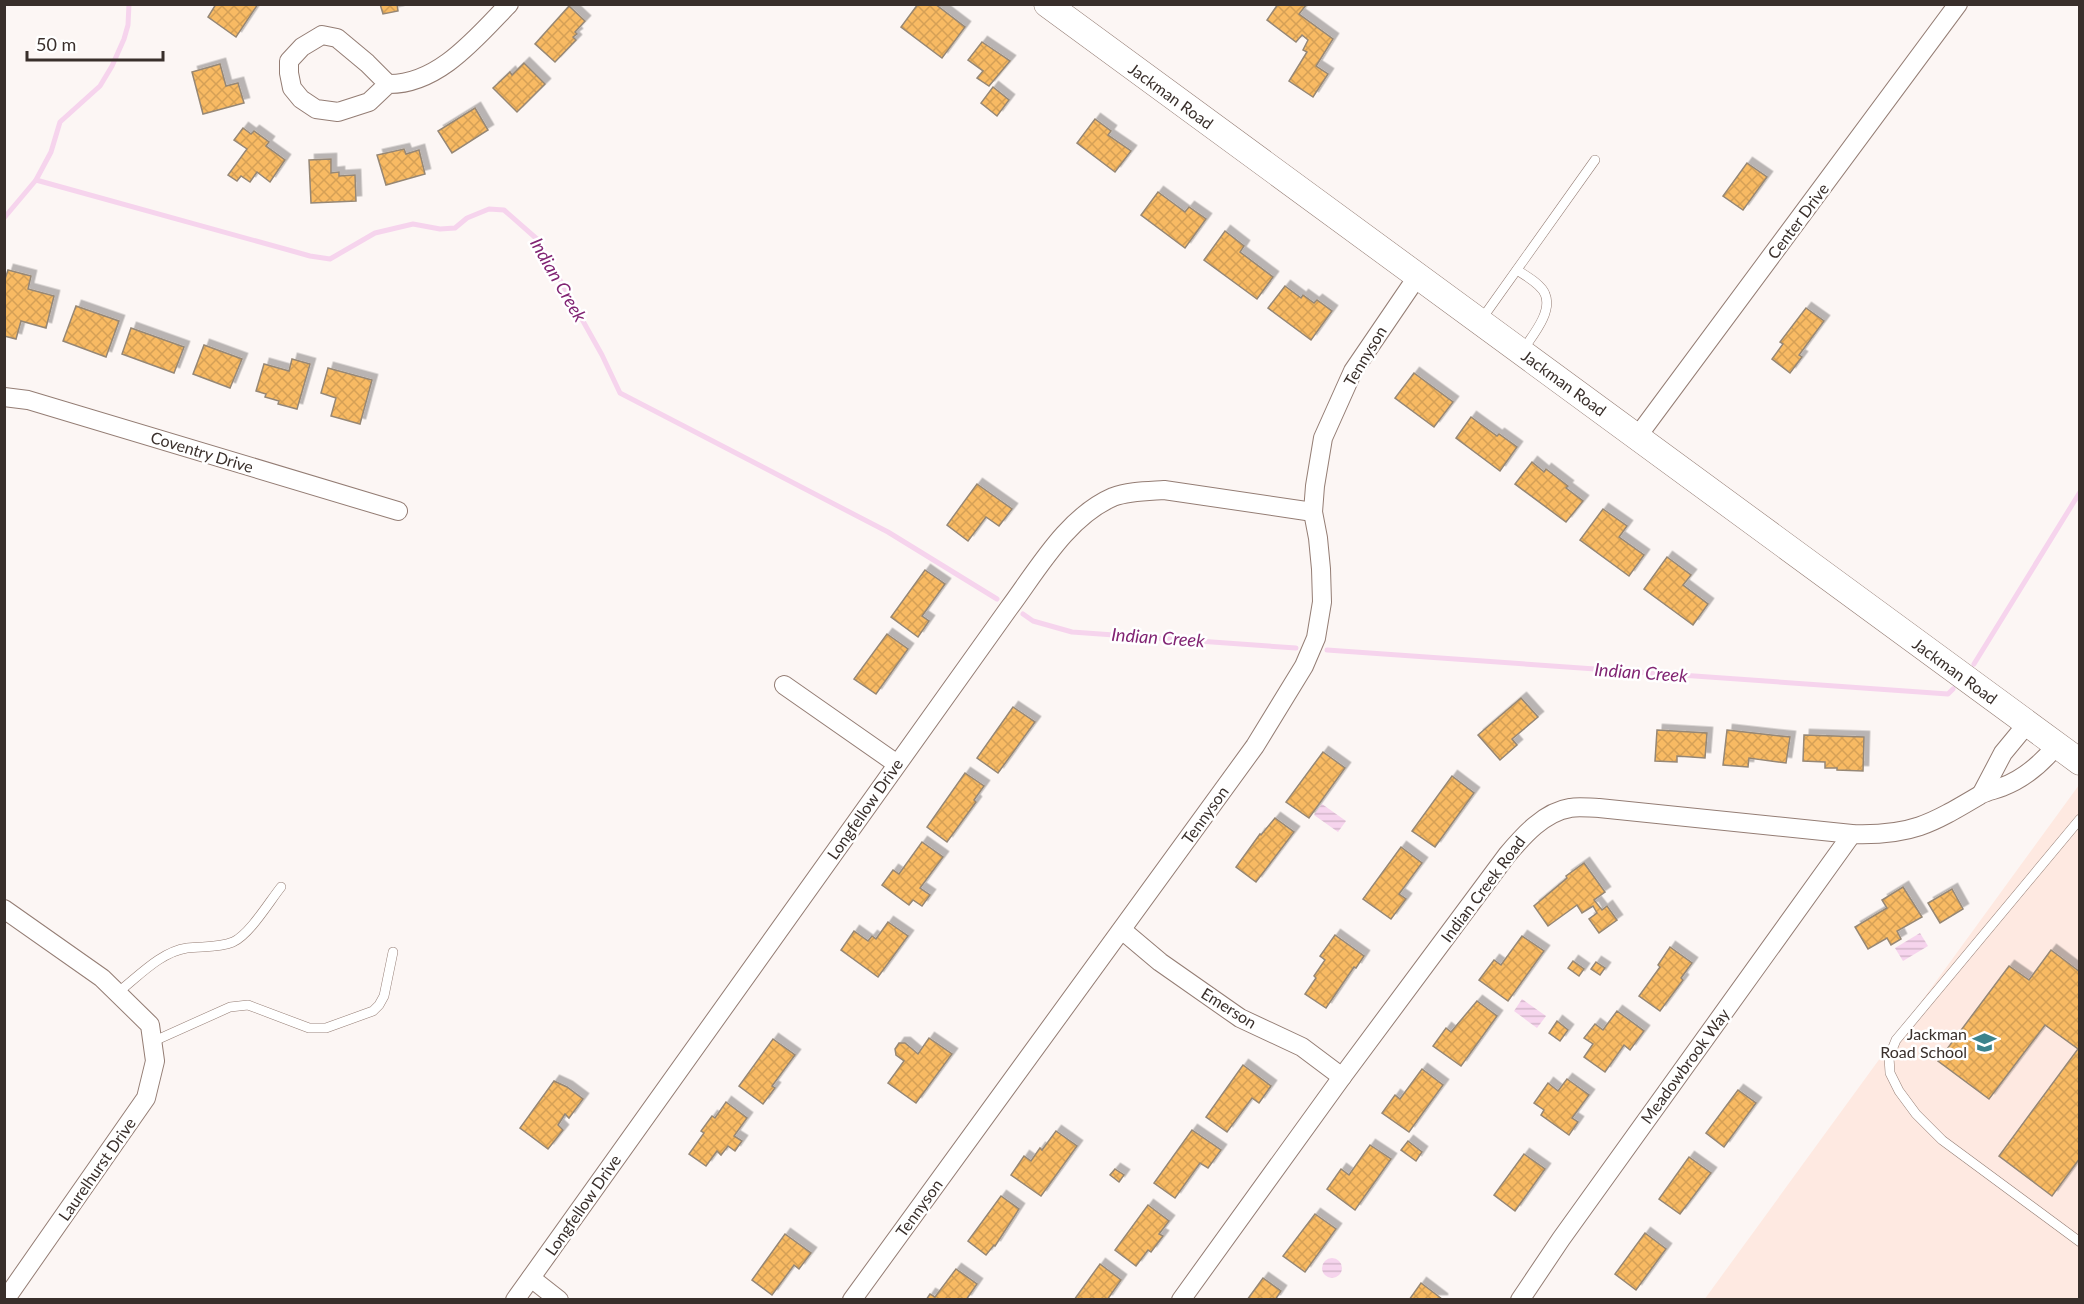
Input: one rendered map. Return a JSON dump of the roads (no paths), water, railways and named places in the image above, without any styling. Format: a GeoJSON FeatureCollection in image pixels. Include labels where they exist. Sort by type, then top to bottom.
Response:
{"type":"FeatureCollection","features":[{"type":"Feature","properties":{"kind":"street"},"geometry":{"type":"LineString","coordinates":[[388,84],[337,38],[322,35],[302,47],[290,61],[289,73],[292,88],[301,99],[316,109],[338,112],[369,102],[388,84],[402,84],[425,77],[448,62],[509,4]]}},
{"type":"Feature","properties":{"kind":"street","name":"Jackman Road"},"geometry":{"type":"LineString","coordinates":[[1047,4],[2079,762]]}},
{"type":"Feature","properties":{"kind":"street","name":"Center Drive"},"geometry":{"type":"LineString","coordinates":[[1637,437],[1958,4]]}},
{"type":"Feature","properties":{"kind":"street","name":"Tennyson"},"geometry":{"type":"LineString","coordinates":[[852,1299],[1255,746],[1304,666],[1316,638],[1322,602],[1319,548],[1313,512],[1323,438],[1353,371],[1418,277]]}},
{"type":"Feature","properties":{"kind":"street","name":"Coventry Drive"},"geometry":{"type":"LineString","coordinates":[[4,397],[28,400],[398,511]]}},
{"type":"Feature","properties":{"kind":"street","name":"Longfellow Drive"},"geometry":{"type":"LineString","coordinates":[[515,1299],[897,764],[1064,535],[1088,512],[1114,496],[1140,492],[1164,490],[1313,512]]}},
{"type":"Feature","properties":{"kind":"street"},"geometry":{"type":"LineString","coordinates":[[783,685],[897,764]]}},
{"type":"Feature","properties":{"kind":"street"},"geometry":{"type":"LineString","coordinates":[[1982,793],[2003,753],[2027,724]]}},
{"type":"Feature","properties":{"kind":"street","name":"Indian Creek Road"},"geometry":{"type":"LineString","coordinates":[[1181,1299],[1507,855],[1527,831],[1547,818],[1570,808],[1599,808],[1852,834],[1876,835],[1913,830],[1948,814],[1982,793],[2003,787],[2030,772],[2056,746]]}},
{"type":"Feature","properties":{"kind":"street","name":"Meadowbrook Way"},"geometry":{"type":"LineString","coordinates":[[1520,1299],[1852,834]]}},
{"type":"Feature","properties":{"kind":"street"},"geometry":{"type":"LineString","coordinates":[[4,909],[102,978],[151,1034]]}},
{"type":"Feature","properties":{"kind":"street","name":"Emerson"},"geometry":{"type":"LineString","coordinates":[[1122,930],[1160,962],[1240,1018],[1302,1047],[1342,1077]]}},
{"type":"Feature","properties":{"kind":"street","name":"Laurelhurst Drive"},"geometry":{"type":"LineString","coordinates":[[5,1299],[146,1098],[155,1061],[151,1034]]}},
{"type":"Feature","properties":{"kind":"street"},"geometry":{"type":"LineString","coordinates":[[531,1278],[559,1299]]}},
{"type":"Feature","properties":{"kind":"lane"},"geometry":{"type":"LineString","coordinates":[[1479,322],[1595,160]]}},
{"type":"Feature","properties":{"kind":"lane"},"geometry":{"type":"LineString","coordinates":[[1517,270],[1541,288],[1546,302],[1540,323],[1522,352]]}},
{"type":"Feature","properties":{"kind":"lane"},"geometry":{"type":"LineString","coordinates":[[2079,819],[1896,1040],[1889,1057],[1890,1073],[1899,1090],[1916,1114],[1942,1140],[2079,1242]]}},
{"type":"Feature","properties":{"kind":"lane"},"geometry":{"type":"LineString","coordinates":[[117,993],[165,956],[185,948],[232,942],[243,935],[281,887]]}},
{"type":"Feature","properties":{"kind":"lane"},"geometry":{"type":"LineString","coordinates":[[151,1034],[230,1007],[248,1005],[309,1028],[326,1028],[373,1011],[379,1005],[384,996],[393,952]]}},
{"type":"Feature","properties":{"kind":"waterway"},"geometry":{"type":"LineString","coordinates":[[36,180],[51,152],[60,122],[100,86],[112,66],[128,25],[129,4]]}},
{"type":"Feature","properties":{"kind":"waterway","name":"Indian Creek"},"geometry":{"type":"LineString","coordinates":[[4,218],[36,180],[310,256],[330,259],[375,233],[413,224],[440,229],[455,228],[467,218],[489,209],[504,210],[537,239],[602,355],[620,393],[888,532],[997,599]]}},
{"type":"Feature","properties":{"kind":"waterway","name":"Indian Creek"},"geometry":{"type":"LineString","coordinates":[[1974,664],[2080,492]]}},
{"type":"Feature","properties":{"kind":"waterway","name":"Indian Creek"},"geometry":{"type":"LineString","coordinates":[[1023,614],[1033,621],[1072,632],[1296,648]]}},
{"type":"Feature","properties":{"kind":"waterway","name":"Indian Creek"},"geometry":{"type":"LineString","coordinates":[[1327,650],[1948,694],[1953,689]]}},
{"type":"Feature","properties":{"kind":"place","name":"Jackman Road School"},"geometry":{"type":"Point","coordinates":[1985,1043]}}]}
